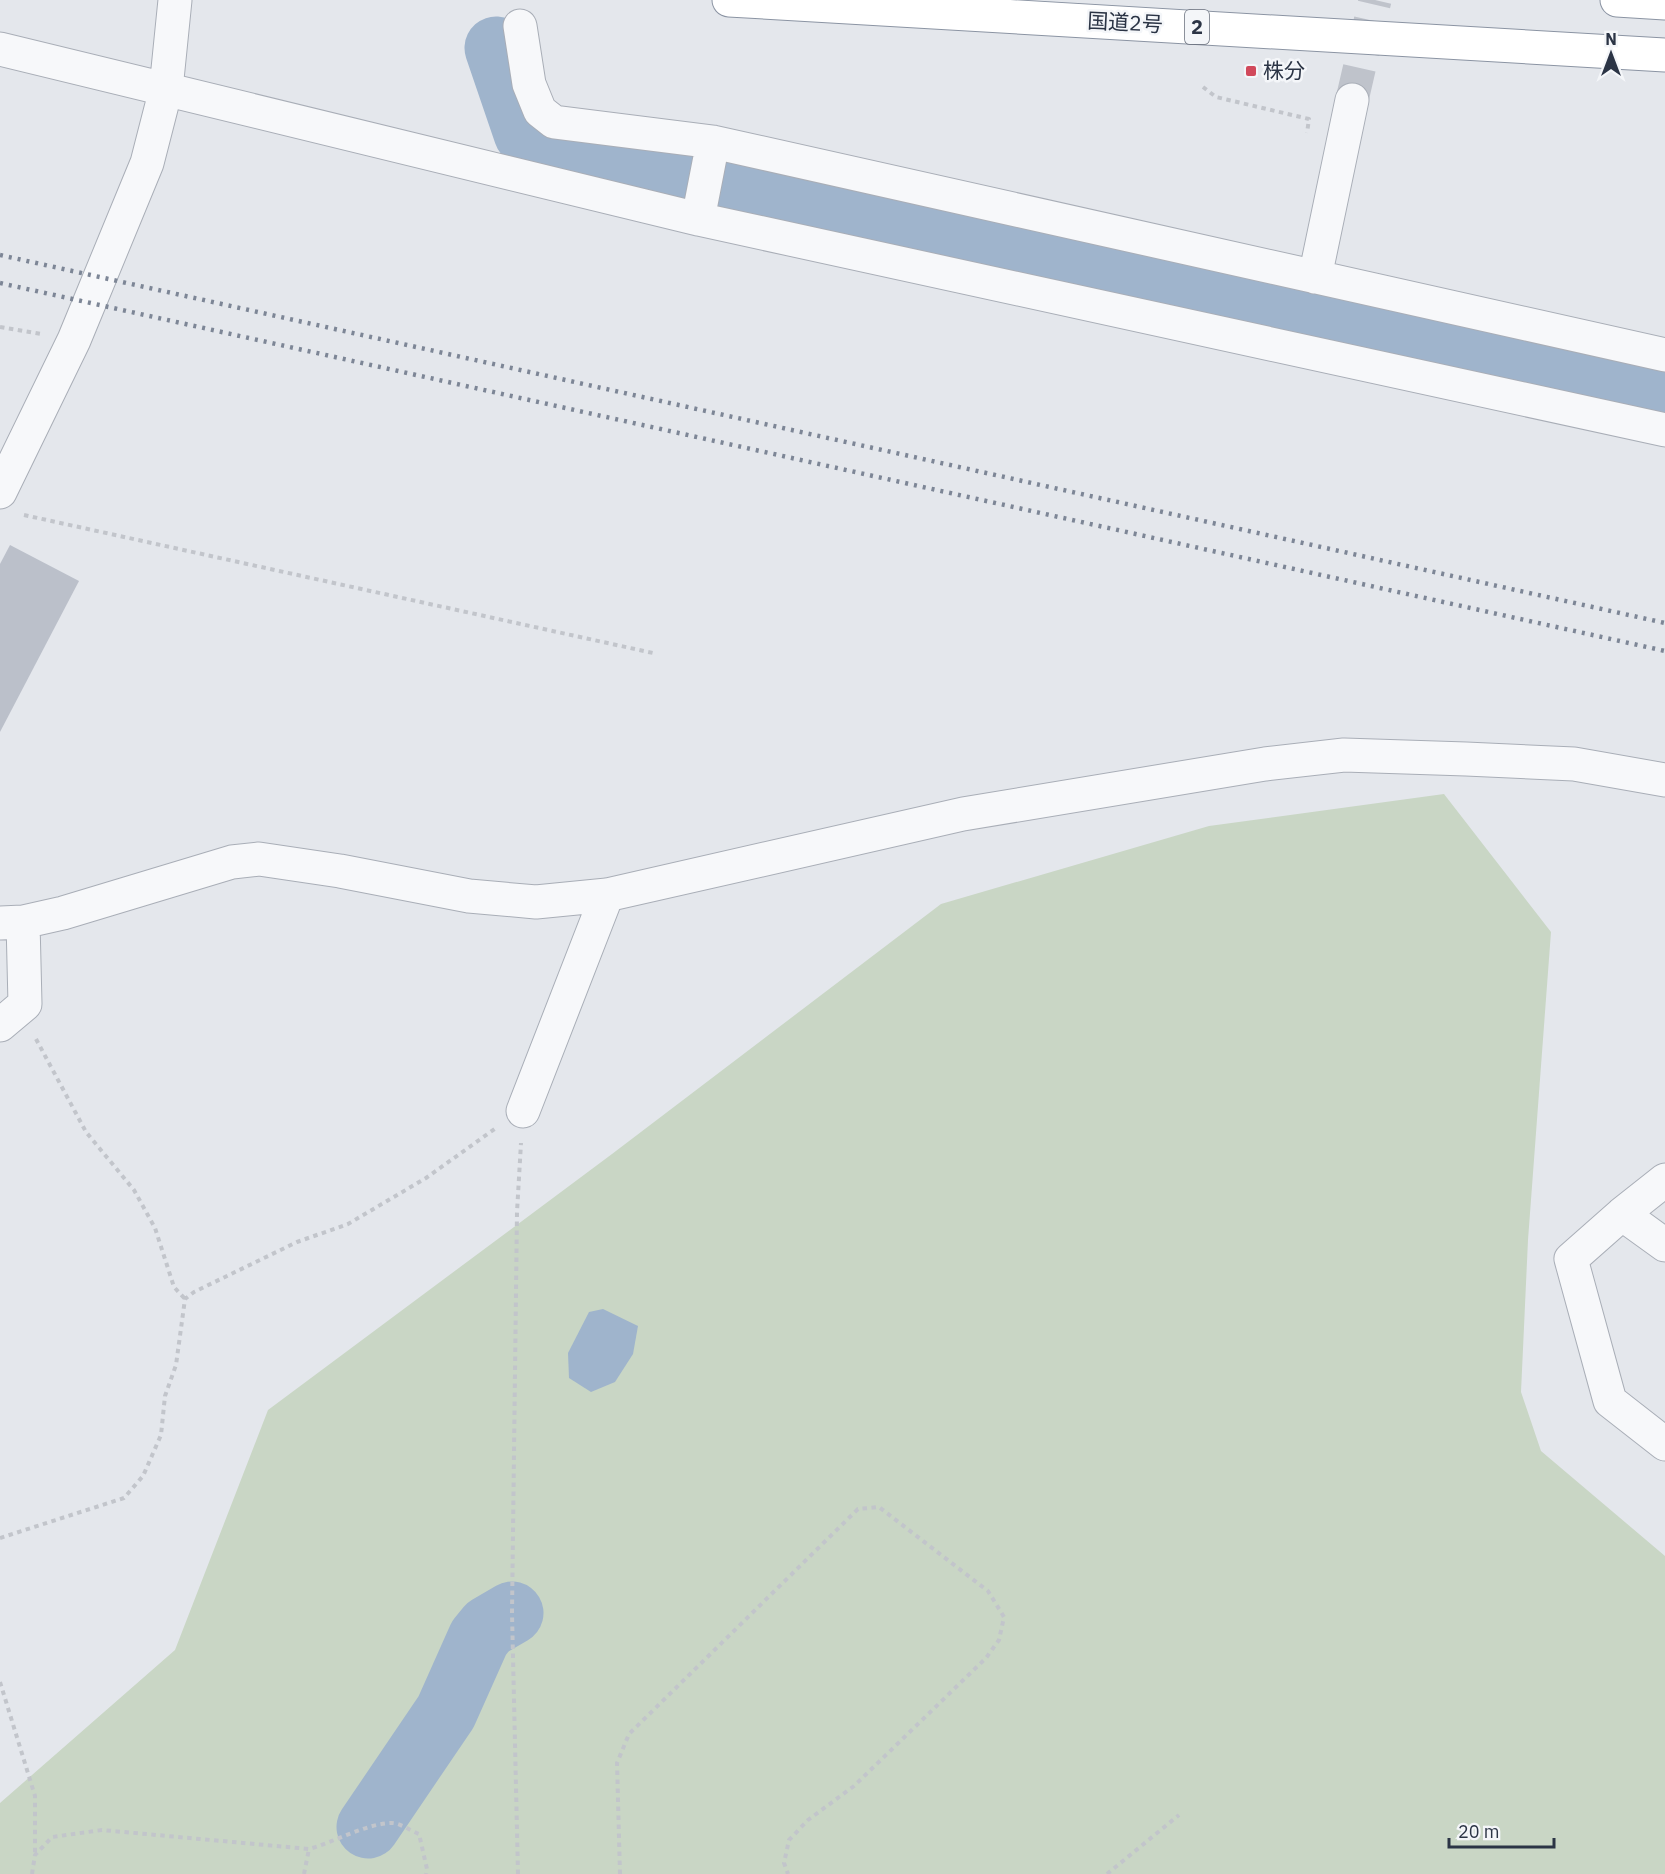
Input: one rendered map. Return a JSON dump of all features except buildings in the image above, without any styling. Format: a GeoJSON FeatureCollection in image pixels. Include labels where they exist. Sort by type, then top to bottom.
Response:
{"type":"FeatureCollection","features":[{"type":"Feature","properties":{"kind":"highway","name":"国道2号"},"geometry":{"type":"LineString","coordinates":[[729,0],[1665,55]]}},
{"type":"Feature","properties":{"kind":"highway"},"geometry":{"type":"LineString","coordinates":[[1617,0],[1665,3]]}},
{"type":"Feature","properties":{"kind":"street"},"geometry":{"type":"LineString","coordinates":[[0,492],[90,303],[147,163],[166,89],[176,0]]}},
{"type":"Feature","properties":{"kind":"street"},"geometry":{"type":"LineString","coordinates":[[520,26],[529,84],[540,111],[554,122],[712,146],[1665,355]]}},
{"type":"Feature","properties":{"kind":"street"},"geometry":{"type":"LineString","coordinates":[[0,49],[699,213],[1665,430]]}},
{"type":"Feature","properties":{"kind":"street"},"geometry":{"type":"LineString","coordinates":[[1315,277],[1352,100]]}},
{"type":"Feature","properties":{"kind":"street"},"geometry":{"type":"LineString","coordinates":[[699,213],[712,146]]}},
{"type":"Feature","properties":{"kind":"street"},"geometry":{"type":"LineString","coordinates":[[0,1024],[25,1004],[11,922],[63,914],[232,862],[259,859],[340,871],[480,897],[536,902],[607,895],[963,814],[1265,764],[1344,755],[1574,764],[1665,780]]}},
{"type":"Feature","properties":{"kind":"street"},"geometry":{"type":"LineString","coordinates":[[523,1111],[607,895]]}},
{"type":"Feature","properties":{"kind":"street"},"geometry":{"type":"LineString","coordinates":[[1665,1180],[1622,1214],[1571,1260],[1610,1401],[1665,1444]]}},
{"type":"Feature","properties":{"kind":"street"},"geometry":{"type":"LineString","coordinates":[[1622,1214],[1665,1245]]}},
{"type":"Feature","properties":{"kind":"path"},"geometry":{"type":"LineString","coordinates":[[1203,87],[1216,97],[1309,119],[1305,142]]}},
{"type":"Feature","properties":{"kind":"path"},"geometry":{"type":"LineString","coordinates":[[23,515],[653,653]]}},
{"type":"Feature","properties":{"kind":"path"},"geometry":{"type":"LineString","coordinates":[[25,1004],[36,1041],[86,1132],[134,1190],[155,1228],[174,1287],[185,1299]]}},
{"type":"Feature","properties":{"kind":"path"},"geometry":{"type":"LineString","coordinates":[[0,1538],[124,1498],[143,1476],[160,1435],[165,1396],[176,1365],[185,1299],[194,1292],[297,1242],[348,1224],[426,1178],[523,1111]]}},
{"type":"Feature","properties":{"kind":"path"},"geometry":{"type":"LineString","coordinates":[[518,1874],[512,1613],[517,1212],[523,1111]]}},
{"type":"Feature","properties":{"kind":"path"},"geometry":{"type":"LineString","coordinates":[[620,1874],[617,1763],[629,1734],[858,1509],[879,1507],[988,1592],[1004,1617],[999,1640],[986,1658],[854,1786],[808,1820],[789,1840],[784,1863],[788,1874]]}},
{"type":"Feature","properties":{"kind":"path"},"geometry":{"type":"LineString","coordinates":[[0,1682],[35,1796],[35,1855],[32,1874]]}},
{"type":"Feature","properties":{"kind":"path"},"geometry":{"type":"LineString","coordinates":[[1107,1874],[1179,1815]]}},
{"type":"Feature","properties":{"kind":"path"},"geometry":{"type":"LineString","coordinates":[[35,1855],[52,1838],[102,1830],[309,1849],[368,1827],[394,1823],[419,1834],[427,1869],[426,1874]]}},
{"type":"Feature","properties":{"kind":"path"},"geometry":{"type":"LineString","coordinates":[[304,1874],[309,1849]]}},
{"type":"Feature","properties":{"kind":"green space"},"geometry":{"type":"Polygon","coordinates":[[[1444,794],[1551,932],[1528,1240],[1521,1392],[1541,1451],[1665,1556],[1665,1874],[0,1874],[0,1803],[175,1650],[268,1410],[612,1154],[941,904],[1209,826],[1444,794]]]}},
{"type":"Feature","properties":{"kind":"water"},"geometry":{"type":"Polygon","coordinates":[[[603,1309],[638,1326],[633,1354],[615,1382],[591,1392],[569,1378],[568,1353],[589,1312],[603,1309]]]}},
{"type":"Feature","properties":{"kind":"waterway"},"geometry":{"type":"LineString","coordinates":[[496,48],[525,133],[590,151],[1665,386]]}},
{"type":"Feature","properties":{"kind":"waterway"},"geometry":{"type":"LineString","coordinates":[[368,1827],[446,1712],[479,1638],[488,1627],[512,1613]]}},
{"type":"Feature","properties":{"kind":"tunnel"},"geometry":{"type":"LineString","coordinates":[[1352,100],[1375,0]]}},
{"type":"Feature","properties":{"kind":"railway"},"geometry":{"type":"LineString","coordinates":[[0,255],[1665,623]]}},
{"type":"Feature","properties":{"kind":"railway"},"geometry":{"type":"LineString","coordinates":[[0,283],[1665,651]]}},
{"type":"Feature","properties":{"kind":"place","name":"株分"},"geometry":{"type":"Point","coordinates":[1251,71]}}]}
